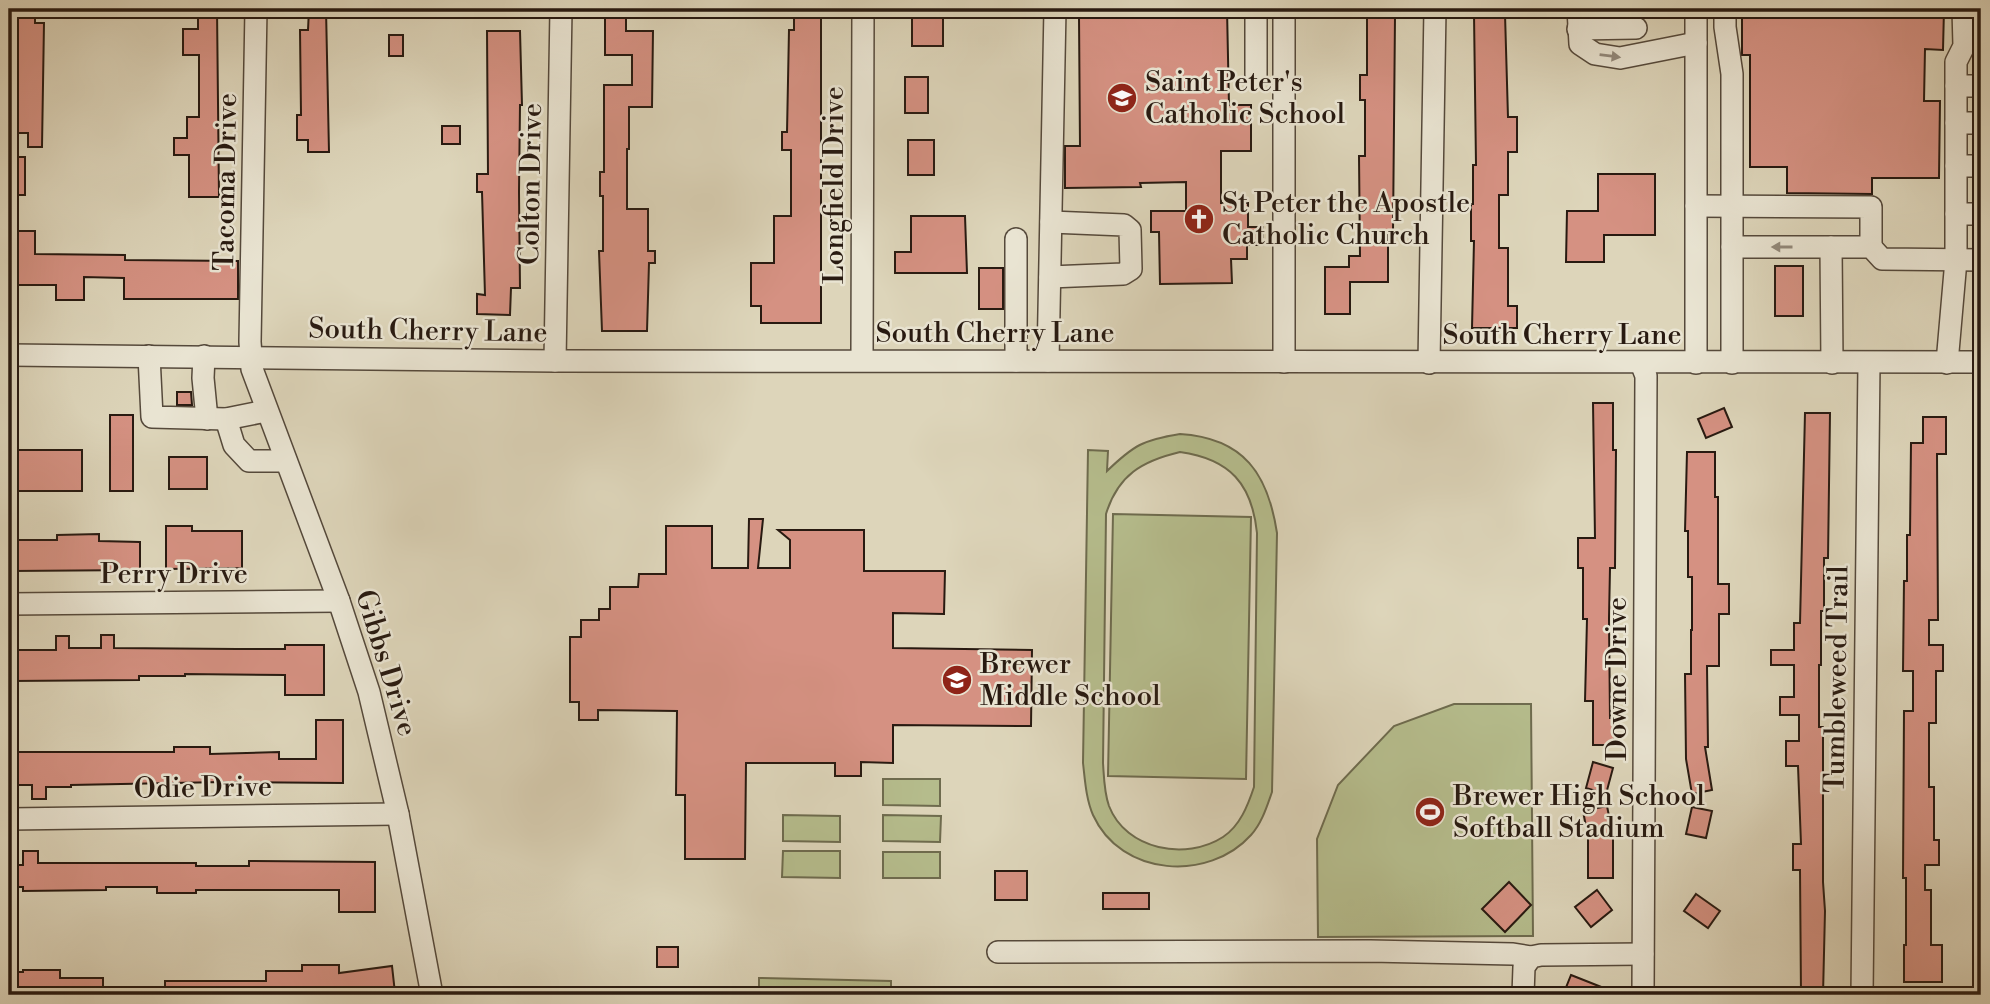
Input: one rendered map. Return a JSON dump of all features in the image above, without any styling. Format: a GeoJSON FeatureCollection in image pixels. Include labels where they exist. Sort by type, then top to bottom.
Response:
{"type":"FeatureCollection","features":[{"type":"Feature","properties":{"kind":"street","name":"Tacoma Drive"},"geometry":{"type":"LineString","coordinates":[[251,357],[256,9]]}},
{"type":"Feature","properties":{"kind":"street","name":"Colton Drive"},"geometry":{"type":"LineString","coordinates":[[555,361],[561,9]]}},
{"type":"Feature","properties":{"kind":"street","name":"Longfield Drive"},"geometry":{"type":"LineString","coordinates":[[862,360],[863,9]]}},
{"type":"Feature","properties":{"kind":"street"},"geometry":{"type":"LineString","coordinates":[[1048,361],[1055,9]]}},
{"type":"Feature","properties":{"kind":"street"},"geometry":{"type":"LineString","coordinates":[[1256,9],[1256,75]]}},
{"type":"Feature","properties":{"kind":"street"},"geometry":{"type":"LineString","coordinates":[[1284,9],[1284,362]]}},
{"type":"Feature","properties":{"kind":"street"},"geometry":{"type":"LineString","coordinates":[[1429,363],[1435,9]]}},
{"type":"Feature","properties":{"kind":"street"},"geometry":{"type":"LineString","coordinates":[[1696,9],[1696,363]]}},
{"type":"Feature","properties":{"kind":"street"},"geometry":{"type":"LineString","coordinates":[[1725,9],[1724,27],[1732,74],[1732,363]]}},
{"type":"Feature","properties":{"kind":"street"},"geometry":{"type":"LineString","coordinates":[[1947,363],[1956,260],[1956,62],[1973,44],[1964,9]]}},
{"type":"Feature","properties":{"kind":"street"},"geometry":{"type":"LineString","coordinates":[[1636,27],[1578,19],[1580,44],[1595,54],[1620,58],[1696,43]]}},
{"type":"Feature","properties":{"kind":"street"},"geometry":{"type":"LineString","coordinates":[[1956,86],[1981,86]]}},
{"type":"Feature","properties":{"kind":"street"},"geometry":{"type":"LineString","coordinates":[[1956,123],[1981,123]]}},
{"type":"Feature","properties":{"kind":"street"},"geometry":{"type":"LineString","coordinates":[[1956,166],[1981,166]]}},
{"type":"Feature","properties":{"kind":"street"},"geometry":{"type":"LineString","coordinates":[[1696,206],[1871,207],[1871,247],[1882,259],[1981,260]]}},
{"type":"Feature","properties":{"kind":"street"},"geometry":{"type":"LineString","coordinates":[[1956,214],[1981,214]]}},
{"type":"Feature","properties":{"kind":"street"},"geometry":{"type":"LineString","coordinates":[[1050,277],[1123,274],[1131,269],[1130,230],[1125,225],[1051,222]]}},
{"type":"Feature","properties":{"kind":"street"},"geometry":{"type":"LineString","coordinates":[[1016,239],[1017,361]]}},
{"type":"Feature","properties":{"kind":"street"},"geometry":{"type":"LineString","coordinates":[[1732,247],[1871,247]]}},
{"type":"Feature","properties":{"kind":"street"},"geometry":{"type":"LineString","coordinates":[[1831,247],[1832,363]]}},
{"type":"Feature","properties":{"kind":"street","name":"South Cherry Lane"},"geometry":{"type":"LineString","coordinates":[[9,355],[555,361],[1981,362]]}},
{"type":"Feature","properties":{"kind":"street"},"geometry":{"type":"LineString","coordinates":[[149,356],[152,417],[216,419],[266,411]]}},
{"type":"Feature","properties":{"kind":"street"},"geometry":{"type":"LineString","coordinates":[[204,356],[203,378],[216,419],[234,445],[249,461],[286,461]]}},
{"type":"Feature","properties":{"kind":"street","name":"Gibbs Drive"},"geometry":{"type":"LineString","coordinates":[[251,357],[253,378],[340,601],[369,692],[398,814],[432,995]]}},
{"type":"Feature","properties":{"kind":"street","name":"Downe Drive"},"geometry":{"type":"LineString","coordinates":[[1641,363],[1646,376],[1643,995]]}},
{"type":"Feature","properties":{"kind":"street","name":"Tumbleweed Trail"},"geometry":{"type":"LineString","coordinates":[[1862,995],[1869,363]]}},
{"type":"Feature","properties":{"kind":"street","name":"Perry Drive"},"geometry":{"type":"LineString","coordinates":[[9,604],[340,601]]}},
{"type":"Feature","properties":{"kind":"street","name":"Odie Drive"},"geometry":{"type":"LineString","coordinates":[[9,819],[398,814]]}},
{"type":"Feature","properties":{"kind":"street"},"geometry":{"type":"LineString","coordinates":[[998,952],[1370,951],[1513,954],[1531,957],[1643,954]]}},
{"type":"Feature","properties":{"kind":"street"},"geometry":{"type":"LineString","coordinates":[[1523,995],[1524,967],[1531,957]]}},
{"type":"Feature","properties":{"kind":"green space"},"geometry":{"type":"Polygon","coordinates":[[[1180,434],[1221,443],[1249,463],[1267,493],[1277,533],[1272,792],[1261,820],[1251,835],[1233,850],[1213,860],[1190,866],[1167,866],[1144,861],[1124,851],[1106,836],[1091,809],[1083,763],[1088,450],[1108,451],[1107,471],[1140,445],[1180,434]],[[1180,452],[1143,465],[1117,489],[1106,514],[1103,763],[1106,795],[1117,821],[1129,833],[1158,847],[1175,849],[1208,844],[1223,837],[1243,815],[1254,787],[1257,533],[1250,501],[1244,488],[1225,468],[1197,455],[1180,452]]]}},
{"type":"Feature","properties":{"kind":"green space"},"geometry":{"type":"Polygon","coordinates":[[[1113,514],[1251,517],[1246,779],[1108,776],[1113,514]]]}},
{"type":"Feature","properties":{"kind":"green space","name":"Brewer High School Softball Stadium"},"geometry":{"type":"Polygon","coordinates":[[[1454,704],[1531,704],[1533,936],[1318,937],[1317,839],[1338,785],[1394,726],[1454,704]]]}},
{"type":"Feature","properties":{"kind":"green space"},"geometry":{"type":"Polygon","coordinates":[[[883,779],[940,779],[940,806],[883,805],[883,779]]]}},
{"type":"Feature","properties":{"kind":"green space"},"geometry":{"type":"Polygon","coordinates":[[[783,815],[840,816],[840,842],[783,841],[783,815]]]}},
{"type":"Feature","properties":{"kind":"green space"},"geometry":{"type":"Polygon","coordinates":[[[883,815],[941,816],[940,842],[883,841],[883,815]]]}},
{"type":"Feature","properties":{"kind":"green space"},"geometry":{"type":"Polygon","coordinates":[[[783,851],[840,851],[840,878],[782,877],[783,851]]]}},
{"type":"Feature","properties":{"kind":"green space"},"geometry":{"type":"Polygon","coordinates":[[[883,852],[940,852],[940,878],[883,878],[883,852]]]}},
{"type":"Feature","properties":{"kind":"green space"},"geometry":{"type":"Polygon","coordinates":[[[759,978],[891,981],[891,995],[759,995],[759,978]]]}},
{"type":"Feature","properties":{"kind":"building"},"geometry":{"type":"Polygon","coordinates":[[[15,9],[35,9],[35,23],[44,23],[42,147],[28,147],[28,133],[17,133],[17,105],[10,105],[10,68],[15,68],[15,9]]]}},
{"type":"Feature","properties":{"kind":"building"},"geometry":{"type":"Polygon","coordinates":[[[198,9],[217,9],[219,197],[189,197],[189,155],[174,155],[174,138],[187,138],[187,117],[199,117],[199,55],[183,55],[183,29],[198,29],[198,9]]]}},
{"type":"Feature","properties":{"kind":"building"},"geometry":{"type":"Polygon","coordinates":[[[309,9],[326,9],[329,152],[308,152],[308,140],[297,140],[297,115],[301,115],[300,30],[308,30],[309,9]]]}},
{"type":"Feature","properties":{"kind":"building"},"geometry":{"type":"Polygon","coordinates":[[[605,9],[626,9],[626,31],[653,31],[652,107],[629,107],[627,149],[627,209],[648,209],[648,251],[655,251],[655,263],[649,263],[647,331],[602,331],[599,251],[603,251],[600,172],[604,172],[604,85],[632,85],[632,55],[605,55],[605,9]]]}},
{"type":"Feature","properties":{"kind":"building"},"geometry":{"type":"Polygon","coordinates":[[[794,9],[821,9],[821,323],[761,323],[761,306],[751,306],[751,263],[774,263],[774,216],[791,216],[791,150],[782,150],[782,132],[787,132],[789,30],[794,30],[794,9]]]}},
{"type":"Feature","properties":{"kind":"building"},"geometry":{"type":"Polygon","coordinates":[[[1116,9],[1227,9],[1229,105],[1251,105],[1251,151],[1221,151],[1221,203],[1248,203],[1248,227],[1263,227],[1263,245],[1247,245],[1247,259],[1231,259],[1232,283],[1160,284],[1159,232],[1151,232],[1151,211],[1186,211],[1186,182],[1140,183],[1141,187],[1065,188],[1065,146],[1080,146],[1079,17],[1116,17],[1116,9]]]}},
{"type":"Feature","properties":{"kind":"building"},"geometry":{"type":"Polygon","coordinates":[[[1742,9],[1944,9],[1943,50],[1925,49],[1924,101],[1940,101],[1939,178],[1872,178],[1872,194],[1787,193],[1787,167],[1750,167],[1750,55],[1742,55],[1742,9]]]}},
{"type":"Feature","properties":{"kind":"building"},"geometry":{"type":"Polygon","coordinates":[[[912,11],[943,11],[943,46],[912,46],[912,11]]]}},
{"type":"Feature","properties":{"kind":"building"},"geometry":{"type":"Polygon","coordinates":[[[1474,14],[1505,14],[1508,117],[1517,117],[1517,152],[1508,152],[1508,195],[1499,195],[1499,248],[1508,248],[1508,306],[1517,306],[1517,328],[1472,328],[1474,241],[1471,241],[1471,204],[1473,165],[1476,165],[1474,14]]]}},
{"type":"Feature","properties":{"kind":"building"},"geometry":{"type":"Polygon","coordinates":[[[1367,16],[1395,16],[1393,232],[1388,232],[1388,282],[1350,282],[1350,314],[1325,314],[1325,267],[1349,267],[1349,256],[1360,256],[1359,156],[1365,156],[1365,100],[1360,100],[1360,75],[1367,75],[1367,16]]]}},
{"type":"Feature","properties":{"kind":"building"},"geometry":{"type":"Polygon","coordinates":[[[487,31],[520,31],[520,288],[511,288],[510,315],[477,314],[477,294],[485,295],[482,192],[477,192],[477,174],[488,174],[487,31]]]}},
{"type":"Feature","properties":{"kind":"building"},"geometry":{"type":"Polygon","coordinates":[[[389,35],[403,35],[403,56],[389,56],[389,35]]]}},
{"type":"Feature","properties":{"kind":"building"},"geometry":{"type":"Polygon","coordinates":[[[905,77],[928,77],[928,113],[905,113],[905,77]]]}},
{"type":"Feature","properties":{"kind":"building"},"geometry":{"type":"Polygon","coordinates":[[[442,126],[460,126],[460,144],[442,144],[442,126]]]}},
{"type":"Feature","properties":{"kind":"building"},"geometry":{"type":"Polygon","coordinates":[[[908,140],[934,140],[934,175],[908,175],[908,140]]]}},
{"type":"Feature","properties":{"kind":"building"},"geometry":{"type":"Polygon","coordinates":[[[9,157],[25,157],[25,195],[9,195],[9,157]]]}},
{"type":"Feature","properties":{"kind":"building"},"geometry":{"type":"Polygon","coordinates":[[[1598,174],[1655,174],[1655,235],[1604,235],[1604,262],[1566,262],[1567,211],[1598,211],[1598,174]]]}},
{"type":"Feature","properties":{"kind":"building"},"geometry":{"type":"Polygon","coordinates":[[[911,216],[965,216],[967,273],[895,273],[895,252],[911,252],[911,216]]]}},
{"type":"Feature","properties":{"kind":"building"},"geometry":{"type":"Polygon","coordinates":[[[13,231],[35,231],[35,254],[125,255],[125,260],[238,261],[238,299],[124,299],[124,278],[84,277],[84,300],[56,300],[56,285],[9,285],[13,231]]]}},
{"type":"Feature","properties":{"kind":"building"},"geometry":{"type":"Polygon","coordinates":[[[1775,266],[1803,266],[1803,316],[1775,316],[1775,266]]]}},
{"type":"Feature","properties":{"kind":"building"},"geometry":{"type":"Polygon","coordinates":[[[979,268],[1003,268],[1003,309],[979,309],[979,268]]]}},
{"type":"Feature","properties":{"kind":"building"},"geometry":{"type":"Polygon","coordinates":[[[177,392],[191,392],[192,405],[177,405],[177,392]]]}},
{"type":"Feature","properties":{"kind":"building"},"geometry":{"type":"Polygon","coordinates":[[[1593,403],[1613,403],[1613,450],[1616,450],[1615,568],[1610,568],[1609,619],[1610,718],[1614,718],[1614,745],[1593,745],[1593,701],[1585,701],[1587,619],[1583,619],[1583,568],[1578,568],[1578,538],[1595,538],[1593,403]]]}},
{"type":"Feature","properties":{"kind":"building"},"geometry":{"type":"Polygon","coordinates":[[[1724,408],[1732,427],[1706,438],[1698,419],[1724,408]]]}},
{"type":"Feature","properties":{"kind":"building"},"geometry":{"type":"Polygon","coordinates":[[[1805,413],[1830,413],[1828,558],[1824,558],[1824,611],[1821,611],[1819,665],[1819,727],[1823,727],[1823,995],[1801,995],[1800,870],[1793,870],[1793,844],[1801,844],[1798,766],[1786,766],[1786,741],[1799,741],[1799,715],[1780,715],[1780,697],[1794,697],[1794,665],[1771,665],[1771,650],[1794,650],[1794,623],[1800,623],[1805,413]]]}},
{"type":"Feature","properties":{"kind":"building"},"geometry":{"type":"Polygon","coordinates":[[[110,415],[133,415],[133,491],[110,491],[110,415]]]}},
{"type":"Feature","properties":{"kind":"building"},"geometry":{"type":"Polygon","coordinates":[[[1923,417],[1946,417],[1946,454],[1937,454],[1938,620],[1929,620],[1929,645],[1943,645],[1943,671],[1936,671],[1936,723],[1929,723],[1929,787],[1934,787],[1934,840],[1939,840],[1939,865],[1925,865],[1925,890],[1931,890],[1931,945],[1942,945],[1942,982],[1904,982],[1904,711],[1913,711],[1913,671],[1903,671],[1904,581],[1907,581],[1907,535],[1910,535],[1911,443],[1923,443],[1923,417]]]}},
{"type":"Feature","properties":{"kind":"building"},"geometry":{"type":"Polygon","coordinates":[[[9,450],[82,450],[82,491],[9,491],[9,450]]]}},
{"type":"Feature","properties":{"kind":"building"},"geometry":{"type":"Polygon","coordinates":[[[1687,452],[1715,452],[1718,584],[1729,584],[1729,614],[1719,614],[1719,666],[1707,666],[1708,747],[1705,747],[1712,790],[1692,794],[1686,759],[1685,674],[1691,674],[1692,630],[1692,577],[1688,577],[1688,531],[1685,531],[1687,452]]]}},
{"type":"Feature","properties":{"kind":"building"},"geometry":{"type":"Polygon","coordinates":[[[169,457],[207,457],[207,489],[169,489],[169,457]]]}},
{"type":"Feature","properties":{"kind":"building"},"geometry":{"type":"Polygon","coordinates":[[[749,519],[763,519],[758,568],[790,568],[790,540],[778,530],[864,530],[864,571],[945,571],[944,614],[893,613],[893,648],[1032,650],[1031,726],[893,725],[893,763],[861,762],[861,776],[835,776],[835,763],[746,763],[745,859],[685,859],[685,795],[676,795],[677,711],[598,710],[598,720],[579,720],[579,702],[570,702],[570,637],[581,637],[581,620],[599,620],[599,609],[610,609],[610,587],[638,587],[639,574],[666,574],[666,526],[712,526],[712,568],[748,568],[749,519]]]}},
{"type":"Feature","properties":{"kind":"building"},"geometry":{"type":"Polygon","coordinates":[[[166,526],[192,526],[192,531],[242,531],[242,568],[166,569],[166,526]]]}},
{"type":"Feature","properties":{"kind":"building"},"geometry":{"type":"Polygon","coordinates":[[[99,534],[99,541],[140,542],[140,570],[11,571],[11,540],[57,540],[57,535],[99,534]]]}},
{"type":"Feature","properties":{"kind":"building"},"geometry":{"type":"Polygon","coordinates":[[[101,635],[114,635],[114,648],[285,649],[285,645],[324,645],[324,695],[285,695],[285,675],[185,674],[139,676],[139,680],[11,681],[11,650],[56,650],[56,636],[69,636],[69,648],[101,648],[101,635]]]}},
{"type":"Feature","properties":{"kind":"building"},"geometry":{"type":"Polygon","coordinates":[[[316,720],[343,720],[343,783],[71,785],[46,787],[46,799],[32,799],[32,785],[9,785],[9,752],[174,752],[174,747],[210,747],[210,754],[279,752],[279,759],[316,759],[316,720]]]}},
{"type":"Feature","properties":{"kind":"building"},"geometry":{"type":"Polygon","coordinates":[[[1593,762],[1613,768],[1606,794],[1586,788],[1593,762]]]}},
{"type":"Feature","properties":{"kind":"building"},"geometry":{"type":"Polygon","coordinates":[[[1607,806],[1613,836],[1613,878],[1588,878],[1588,837],[1583,811],[1607,806]]]}},
{"type":"Feature","properties":{"kind":"building"},"geometry":{"type":"Polygon","coordinates":[[[1692,807],[1712,811],[1706,838],[1686,834],[1692,807]]]}},
{"type":"Feature","properties":{"kind":"building"},"geometry":{"type":"Polygon","coordinates":[[[23,851],[38,851],[38,863],[196,863],[196,866],[249,866],[249,861],[375,862],[375,912],[339,912],[339,890],[196,890],[196,893],[157,893],[157,887],[106,887],[106,890],[23,891],[23,887],[9,887],[9,865],[23,865],[23,851]]]}},
{"type":"Feature","properties":{"kind":"building"},"geometry":{"type":"Polygon","coordinates":[[[995,871],[1027,871],[1027,900],[995,900],[995,871]]]}},
{"type":"Feature","properties":{"kind":"building"},"geometry":{"type":"Polygon","coordinates":[[[1509,882],[1531,905],[1505,932],[1482,909],[1509,882]]]}},
{"type":"Feature","properties":{"kind":"building"},"geometry":{"type":"Polygon","coordinates":[[[1597,890],[1612,910],[1591,927],[1575,907],[1597,890]]]}},
{"type":"Feature","properties":{"kind":"building"},"geometry":{"type":"Polygon","coordinates":[[[1103,893],[1149,893],[1149,909],[1103,909],[1103,893]]]}},
{"type":"Feature","properties":{"kind":"building"},"geometry":{"type":"Polygon","coordinates":[[[1696,894],[1720,911],[1708,928],[1684,911],[1696,894]]]}},
{"type":"Feature","properties":{"kind":"building"},"geometry":{"type":"Polygon","coordinates":[[[657,947],[678,947],[678,967],[657,967],[657,947]]]}},
{"type":"Feature","properties":{"kind":"building"},"geometry":{"type":"Polygon","coordinates":[[[302,965],[339,965],[339,973],[392,966],[395,993],[165,995],[165,981],[266,981],[266,971],[302,971],[302,965]]]}},
{"type":"Feature","properties":{"kind":"building"},"geometry":{"type":"Polygon","coordinates":[[[60,970],[60,978],[103,978],[103,995],[9,995],[9,972],[60,970]]]}},
{"type":"Feature","properties":{"kind":"building"},"geometry":{"type":"Polygon","coordinates":[[[1571,975],[1619,994],[1619,995],[1563,995],[1571,975]]]}},
{"type":"Feature","properties":{"kind":"place","name":"Saint Peter's Catholic School"},"geometry":{"type":"Point","coordinates":[1122,98]}},
{"type":"Feature","properties":{"kind":"place","name":"St Peter the Apostle Catholic Church"},"geometry":{"type":"Point","coordinates":[1199,219]}},
{"type":"Feature","properties":{"kind":"place","name":"Brewer Middle School"},"geometry":{"type":"Point","coordinates":[957,680]}},
{"type":"Feature","properties":{"kind":"place","name":"Brewer High School Softball Stadium"},"geometry":{"type":"Point","coordinates":[1430,812]}}]}
